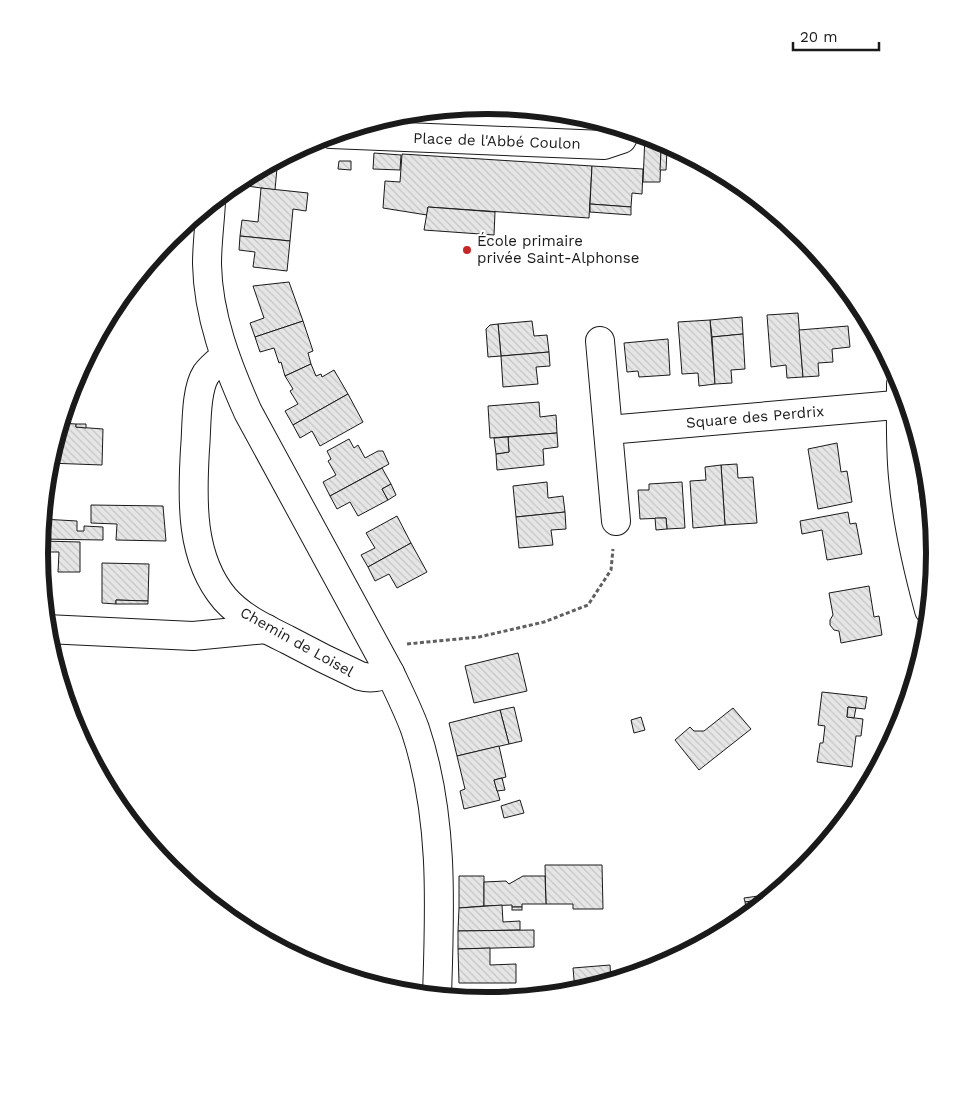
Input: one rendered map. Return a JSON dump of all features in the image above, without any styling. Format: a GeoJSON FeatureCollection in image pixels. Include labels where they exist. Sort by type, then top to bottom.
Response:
{"type":"FeatureCollection","features":[{"type":"Feature","properties":{"kind":"street","name":"Place de l'Abbé Coulon"},"geometry":{"type":"LineString","coordinates":[[352,135],[604,145],[622,139],[624,136]]}},
{"type":"Feature","properties":{"kind":"street"},"geometry":{"type":"LineString","coordinates":[[211,210],[208,246],[209,285],[218,333],[225,356],[248,412],[390,673],[415,730],[436,824],[439,877],[437,989]]}},
{"type":"Feature","properties":{"kind":"street"},"geometry":{"type":"LineString","coordinates":[[600,341],[616,521]]}},
{"type":"Feature","properties":{"kind":"street","name":"Chemin de Loisel"},"geometry":{"type":"LineString","coordinates":[[225,356],[206,374],[202,383],[199,400],[194,466],[194,510],[197,540],[208,572],[225,599],[238,611],[267,629],[360,676],[378,678],[390,673]]}},
{"type":"Feature","properties":{"kind":"street","name":"Square des Perdrix"},"geometry":{"type":"LineString","coordinates":[[608,430],[897,399]]}},
{"type":"Feature","properties":{"kind":"street"},"geometry":{"type":"LineString","coordinates":[[903,414],[903,477],[908,519],[924,592]]}},
{"type":"Feature","properties":{"kind":"street"},"geometry":{"type":"LineString","coordinates":[[54,629],[193,636],[267,629]]}},
{"type":"Feature","properties":{"kind":"path"},"geometry":{"type":"LineString","coordinates":[[376,648],[480,637],[544,622],[588,605],[611,570],[616,521]]}},
{"type":"Feature","properties":{"kind":"building"},"geometry":{"type":"Polygon","coordinates":[[[645,143],[663,151],[661,151],[660,182],[643,182],[645,143]]]}},
{"type":"Feature","properties":{"kind":"building"},"geometry":{"type":"Polygon","coordinates":[[[661,151],[663,151],[667,153],[666,170],[660,170],[661,151]]]}},
{"type":"Feature","properties":{"kind":"building"},"geometry":{"type":"Polygon","coordinates":[[[374,153],[401,155],[400,170],[373,169],[374,153]]]}},
{"type":"Feature","properties":{"kind":"building"},"geometry":{"type":"Polygon","coordinates":[[[402,154],[592,166],[589,218],[428,207],[427,215],[383,208],[385,181],[400,182],[402,154]]]}},
{"type":"Feature","properties":{"kind":"building"},"geometry":{"type":"Polygon","coordinates":[[[339,161],[351,161],[351,170],[338,169],[339,161]]]}},
{"type":"Feature","properties":{"kind":"building"},"geometry":{"type":"Polygon","coordinates":[[[592,166],[643,169],[642,194],[632,193],[631,207],[590,204],[592,166]]]}},
{"type":"Feature","properties":{"kind":"building"},"geometry":{"type":"Polygon","coordinates":[[[277,168],[275,190],[245,186],[277,168]]]}},
{"type":"Feature","properties":{"kind":"building"},"geometry":{"type":"Polygon","coordinates":[[[261,188],[308,193],[306,211],[293,209],[290,241],[240,236],[242,220],[258,222],[261,188]]]}},
{"type":"Feature","properties":{"kind":"building"},"geometry":{"type":"Polygon","coordinates":[[[590,204],[631,207],[631,215],[590,212],[590,204]]]}},
{"type":"Feature","properties":{"kind":"building"},"geometry":{"type":"Polygon","coordinates":[[[428,207],[495,212],[494,235],[424,230],[428,207]]]}},
{"type":"Feature","properties":{"kind":"building"},"geometry":{"type":"Polygon","coordinates":[[[240,236],[290,241],[287,271],[253,267],[255,252],[239,250],[240,236]]]}},
{"type":"Feature","properties":{"kind":"building"},"geometry":{"type":"Polygon","coordinates":[[[289,282],[303,321],[255,337],[250,323],[264,318],[253,286],[289,282]]]}},
{"type":"Feature","properties":{"kind":"building"},"geometry":{"type":"Polygon","coordinates":[[[798,313],[803,377],[787,378],[786,365],[771,367],[767,315],[798,313]]]}},
{"type":"Feature","properties":{"kind":"building"},"geometry":{"type":"Polygon","coordinates":[[[742,317],[743,334],[712,337],[710,320],[742,317]]]}},
{"type":"Feature","properties":{"kind":"building"},"geometry":{"type":"Polygon","coordinates":[[[710,320],[715,384],[699,386],[698,373],[682,374],[678,322],[710,320]]]}},
{"type":"Feature","properties":{"kind":"building"},"geometry":{"type":"Polygon","coordinates":[[[303,321],[313,351],[308,353],[311,364],[285,376],[274,348],[260,352],[255,337],[303,321]]]}},
{"type":"Feature","properties":{"kind":"building"},"geometry":{"type":"Polygon","coordinates":[[[532,321],[534,336],[547,335],[549,352],[501,356],[498,324],[532,321]]]}},
{"type":"Feature","properties":{"kind":"building"},"geometry":{"type":"Polygon","coordinates":[[[498,324],[501,356],[488,357],[486,329],[490,325],[498,324]]]}},
{"type":"Feature","properties":{"kind":"building"},"geometry":{"type":"Polygon","coordinates":[[[848,326],[850,347],[832,349],[833,362],[818,363],[819,376],[803,377],[799,330],[848,326]]]}},
{"type":"Feature","properties":{"kind":"building"},"geometry":{"type":"Polygon","coordinates":[[[743,334],[745,369],[731,370],[732,383],[715,384],[712,337],[743,334]]]}},
{"type":"Feature","properties":{"kind":"building"},"geometry":{"type":"Polygon","coordinates":[[[668,339],[670,375],[639,377],[638,371],[627,372],[624,343],[668,339]]]}},
{"type":"Feature","properties":{"kind":"building"},"geometry":{"type":"Polygon","coordinates":[[[549,352],[550,366],[536,367],[538,384],[503,387],[501,356],[549,352]]]}},
{"type":"Feature","properties":{"kind":"building"},"geometry":{"type":"Polygon","coordinates":[[[311,364],[316,376],[321,374],[322,377],[334,370],[348,394],[293,425],[285,411],[298,404],[290,391],[293,389],[285,376],[311,364]]]}},
{"type":"Feature","properties":{"kind":"building"},"geometry":{"type":"Polygon","coordinates":[[[348,394],[363,422],[320,446],[312,431],[300,438],[293,425],[348,394]]]}},
{"type":"Feature","properties":{"kind":"building"},"geometry":{"type":"Polygon","coordinates":[[[539,402],[540,417],[556,415],[557,433],[490,438],[488,406],[539,402]]]}},
{"type":"Feature","properties":{"kind":"building"},"geometry":{"type":"Polygon","coordinates":[[[67,423],[76,424],[76,427],[103,429],[102,465],[57,463],[67,423]]]}},
{"type":"Feature","properties":{"kind":"building"},"geometry":{"type":"Polygon","coordinates":[[[76,424],[86,424],[86,428],[76,427],[76,424]]]}},
{"type":"Feature","properties":{"kind":"building"},"geometry":{"type":"Polygon","coordinates":[[[557,433],[558,447],[543,449],[544,465],[497,470],[496,454],[509,452],[508,437],[557,433]]]}},
{"type":"Feature","properties":{"kind":"building"},"geometry":{"type":"Polygon","coordinates":[[[508,437],[509,452],[496,454],[494,438],[508,437]]]}},
{"type":"Feature","properties":{"kind":"building"},"geometry":{"type":"Polygon","coordinates":[[[349,439],[354,448],[358,445],[365,458],[378,451],[383,451],[389,464],[330,496],[323,482],[336,475],[328,461],[331,459],[327,451],[349,439]]]}},
{"type":"Feature","properties":{"kind":"building"},"geometry":{"type":"Polygon","coordinates":[[[837,443],[841,472],[847,471],[852,502],[818,509],[808,449],[837,443]]]}},
{"type":"Feature","properties":{"kind":"building"},"geometry":{"type":"Polygon","coordinates":[[[737,464],[738,478],[753,477],[757,523],[725,525],[721,465],[737,464]]]}},
{"type":"Feature","properties":{"kind":"building"},"geometry":{"type":"Polygon","coordinates":[[[721,465],[725,525],[693,528],[690,481],[706,480],[705,467],[721,465]]]}},
{"type":"Feature","properties":{"kind":"building"},"geometry":{"type":"Polygon","coordinates":[[[382,468],[391,484],[382,489],[388,500],[358,516],[350,502],[337,509],[330,496],[382,468]]]}},
{"type":"Feature","properties":{"kind":"building"},"geometry":{"type":"Polygon","coordinates":[[[547,482],[548,498],[563,496],[565,512],[516,517],[513,486],[547,482]]]}},
{"type":"Feature","properties":{"kind":"building"},"geometry":{"type":"Polygon","coordinates":[[[682,482],[685,528],[667,529],[666,518],[640,519],[638,490],[649,490],[649,484],[682,482]]]}},
{"type":"Feature","properties":{"kind":"building"},"geometry":{"type":"Polygon","coordinates":[[[391,484],[396,495],[388,500],[382,489],[391,484]]]}},
{"type":"Feature","properties":{"kind":"building"},"geometry":{"type":"Polygon","coordinates":[[[91,505],[163,506],[166,541],[116,540],[117,524],[91,523],[91,505]]]}},
{"type":"Feature","properties":{"kind":"building"},"geometry":{"type":"Polygon","coordinates":[[[565,512],[566,529],[551,530],[553,545],[519,548],[516,517],[565,512]]]}},
{"type":"Feature","properties":{"kind":"building"},"geometry":{"type":"Polygon","coordinates":[[[848,512],[850,524],[856,523],[862,554],[827,560],[822,530],[802,534],[800,521],[848,512]]]}},
{"type":"Feature","properties":{"kind":"building"},"geometry":{"type":"Polygon","coordinates":[[[397,516],[411,543],[368,567],[361,555],[375,548],[366,533],[397,516]]]}},
{"type":"Feature","properties":{"kind":"building"},"geometry":{"type":"Polygon","coordinates":[[[655,518],[666,518],[667,529],[656,530],[655,518]]]}},
{"type":"Feature","properties":{"kind":"building"},"geometry":{"type":"Polygon","coordinates":[[[48,519],[77,521],[77,531],[84,531],[84,526],[103,527],[103,540],[48,539],[48,519]]]}},
{"type":"Feature","properties":{"kind":"building"},"geometry":{"type":"Polygon","coordinates":[[[48,541],[80,542],[80,572],[58,572],[59,552],[48,552],[48,541]]]}},
{"type":"Feature","properties":{"kind":"building"},"geometry":{"type":"Polygon","coordinates":[[[411,543],[427,572],[397,588],[389,574],[375,581],[368,567],[411,543]]]}},
{"type":"Feature","properties":{"kind":"building"},"geometry":{"type":"Polygon","coordinates":[[[102,563],[149,564],[148,601],[116,600],[116,604],[102,603],[102,563]]]}},
{"type":"Feature","properties":{"kind":"building"},"geometry":{"type":"Polygon","coordinates":[[[869,586],[874,617],[879,616],[882,635],[841,643],[839,631],[834,630],[830,625],[833,615],[829,593],[869,586]]]}},
{"type":"Feature","properties":{"kind":"building"},"geometry":{"type":"Polygon","coordinates":[[[116,600],[148,601],[148,604],[116,604],[116,600]]]}},
{"type":"Feature","properties":{"kind":"building"},"geometry":{"type":"Polygon","coordinates":[[[518,653],[527,691],[474,703],[465,666],[518,653]]]}},
{"type":"Feature","properties":{"kind":"building"},"geometry":{"type":"Polygon","coordinates":[[[822,692],[867,697],[865,709],[848,707],[847,717],[863,719],[861,736],[856,736],[852,767],[817,762],[820,743],[823,743],[825,726],[818,725],[822,692]]]}},
{"type":"Feature","properties":{"kind":"building"},"geometry":{"type":"Polygon","coordinates":[[[514,707],[522,741],[509,744],[500,710],[514,707]]]}},
{"type":"Feature","properties":{"kind":"building"},"geometry":{"type":"Polygon","coordinates":[[[848,707],[856,708],[854,718],[847,717],[848,707]]]}},
{"type":"Feature","properties":{"kind":"building"},"geometry":{"type":"Polygon","coordinates":[[[733,708],[751,729],[699,770],[675,740],[690,727],[694,731],[704,731],[733,708]]]}},
{"type":"Feature","properties":{"kind":"building"},"geometry":{"type":"Polygon","coordinates":[[[500,710],[509,744],[457,756],[449,723],[500,710]]]}},
{"type":"Feature","properties":{"kind":"building"},"geometry":{"type":"Polygon","coordinates":[[[641,717],[645,730],[634,733],[631,720],[641,717]]]}},
{"type":"Feature","properties":{"kind":"building"},"geometry":{"type":"Polygon","coordinates":[[[499,746],[506,777],[494,780],[500,800],[464,809],[460,791],[465,789],[457,756],[499,746]]]}},
{"type":"Feature","properties":{"kind":"building"},"geometry":{"type":"Polygon","coordinates":[[[502,778],[505,790],[497,791],[494,780],[502,778]]]}},
{"type":"Feature","properties":{"kind":"building"},"geometry":{"type":"Polygon","coordinates":[[[520,800],[524,813],[504,818],[501,806],[520,800]]]}},
{"type":"Feature","properties":{"kind":"building"},"geometry":{"type":"Polygon","coordinates":[[[545,865],[602,865],[603,909],[573,909],[573,904],[546,904],[545,865]]]}},
{"type":"Feature","properties":{"kind":"building"},"geometry":{"type":"Polygon","coordinates":[[[459,876],[484,876],[484,906],[459,908],[459,876]]]}},
{"type":"Feature","properties":{"kind":"building"},"geometry":{"type":"Polygon","coordinates":[[[523,876],[545,876],[546,904],[522,904],[522,907],[512,907],[512,905],[484,906],[484,882],[506,881],[509,884],[523,876]]]}},
{"type":"Feature","properties":{"kind":"building"},"geometry":{"type":"Polygon","coordinates":[[[760,896],[754,901],[745,902],[744,898],[760,896]]]}},
{"type":"Feature","properties":{"kind":"building"},"geometry":{"type":"Polygon","coordinates":[[[754,901],[746,907],[745,902],[754,901]]]}},
{"type":"Feature","properties":{"kind":"building"},"geometry":{"type":"Polygon","coordinates":[[[502,905],[503,922],[520,921],[520,930],[458,931],[459,908],[502,905]]]}},
{"type":"Feature","properties":{"kind":"building"},"geometry":{"type":"Polygon","coordinates":[[[512,907],[522,907],[522,910],[512,910],[512,907]]]}},
{"type":"Feature","properties":{"kind":"building"},"geometry":{"type":"Polygon","coordinates":[[[534,930],[534,947],[458,949],[458,931],[534,930]]]}},
{"type":"Feature","properties":{"kind":"building"},"geometry":{"type":"Polygon","coordinates":[[[490,948],[490,965],[516,964],[516,983],[459,983],[458,949],[490,948]]]}},
{"type":"Feature","properties":{"kind":"building"},"geometry":{"type":"Polygon","coordinates":[[[610,965],[611,974],[574,983],[573,968],[610,965]]]}},
{"type":"Feature","properties":{"kind":"place","name":"École primaire privée Saint-Alphonse"},"geometry":{"type":"Point","coordinates":[467,250]}}]}
